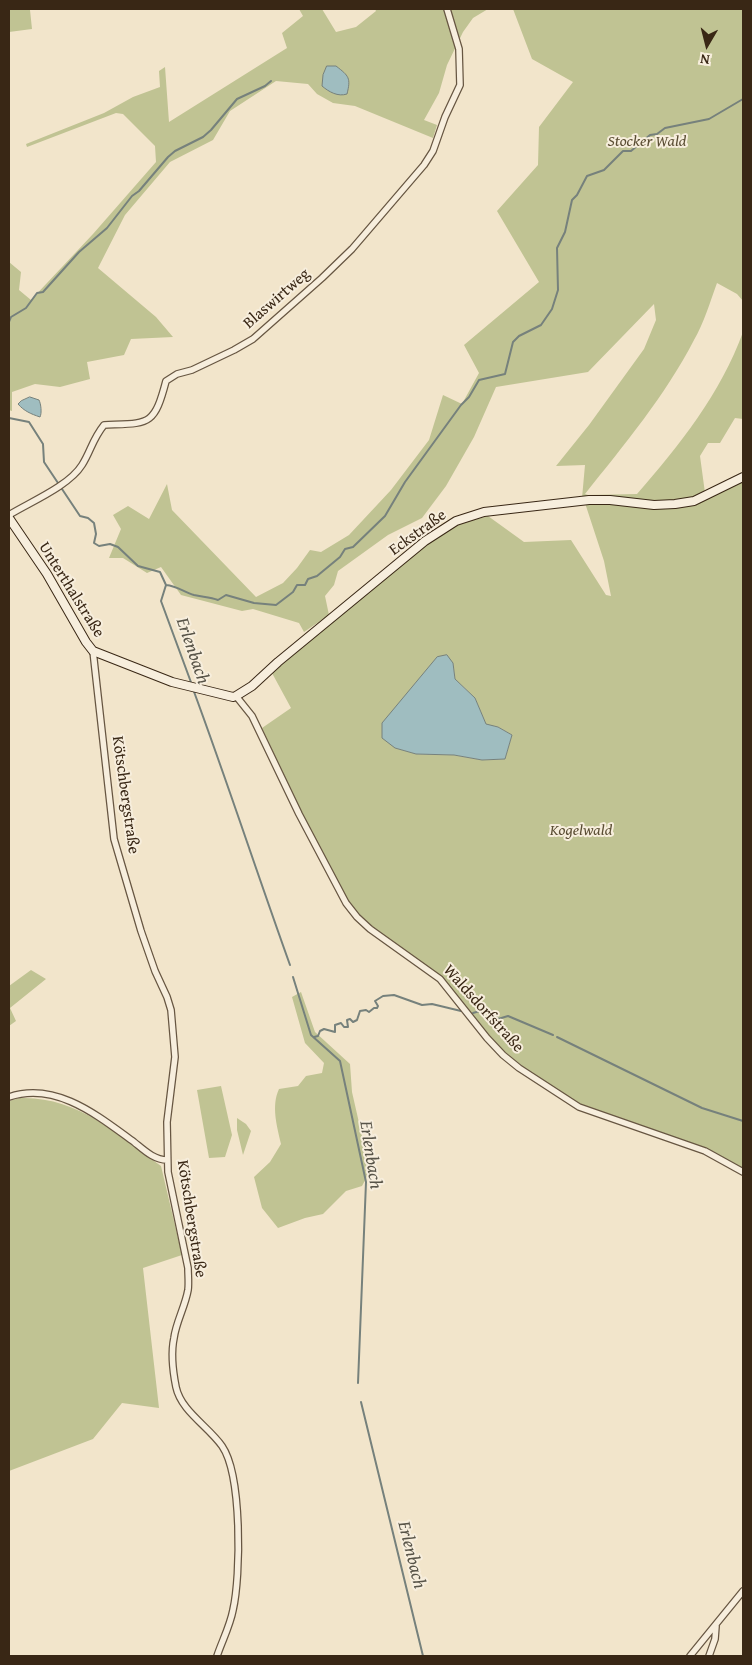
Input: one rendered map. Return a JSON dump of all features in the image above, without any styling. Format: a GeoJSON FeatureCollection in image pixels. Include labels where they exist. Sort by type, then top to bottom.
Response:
{"type":"FeatureCollection","features":[{"type":"Feature","properties":{"kind":"street","name":"Blaswirtweg"},"geometry":{"type":"LineString","coordinates":[[9,516],[56,489],[81,467],[95,436],[104,425],[136,424],[150,419],[159,406],[166,381],[177,374],[192,370],[253,339],[352,249],[424,165],[433,151],[445,117],[460,85],[459,49],[447,9]]}},
{"type":"Feature","properties":{"kind":"street","name":"Eckstraße"},"geometry":{"type":"LineString","coordinates":[[236,696],[252,686],[278,662],[430,537],[456,521],[484,512],[589,500],[675,504],[694,501],[743,477]]}},
{"type":"Feature","properties":{"kind":"street","name":"Unterthalstraße"},"geometry":{"type":"LineString","coordinates":[[9,516],[47,574],[93,652],[188,686],[228,696],[236,696]]}},
{"type":"Feature","properties":{"kind":"street","name":"Kötschbergstraße"},"geometry":{"type":"LineString","coordinates":[[93,652],[114,839],[140,931],[155,971],[168,997],[171,1010],[175,1057],[168,1122],[167,1160],[188,1268],[186,1298],[173,1339],[176,1388],[181,1401],[222,1445],[230,1460],[234,1477],[238,1556],[236,1588],[233,1611],[216,1656]]}},
{"type":"Feature","properties":{"kind":"street","name":"Waldsdorfstraße"},"geometry":{"type":"LineString","coordinates":[[236,696],[252,716],[299,814],[346,903],[370,929],[440,979],[503,1055],[519,1068],[579,1107],[705,1151],[743,1172]]}},
{"type":"Feature","properties":{"kind":"street"},"geometry":{"type":"LineString","coordinates":[[9,1097],[27,1093],[63,1099],[76,1104],[98,1116],[155,1158],[167,1160]]}},
{"type":"Feature","properties":{"kind":"street"},"geometry":{"type":"LineString","coordinates":[[690,1656],[743,1591]]}},
{"type":"Feature","properties":{"kind":"street"},"geometry":{"type":"LineString","coordinates":[[709,1656],[715,1639],[716,1626]]}},
{"type":"Feature","properties":{"kind":"green space"},"geometry":{"type":"Polygon","coordinates":[[[9,9],[33,9],[30,10],[32,29],[9,32],[9,9]]]}},
{"type":"Feature","properties":{"kind":"green space"},"geometry":{"type":"Polygon","coordinates":[[[299,9],[322,9],[336,32],[356,27],[376,11],[375,9],[488,9],[473,18],[463,32],[447,65],[439,93],[424,120],[437,125],[433,138],[355,106],[333,103],[317,94],[308,84],[276,81],[230,111],[213,140],[170,162],[125,215],[98,268],[156,317],[173,337],[131,339],[124,355],[87,362],[90,379],[60,387],[35,384],[12,392],[12,411],[9,410],[9,262],[21,272],[19,290],[31,300],[93,234],[156,162],[155,146],[123,114],[116,113],[27,147],[26,144],[104,113],[133,97],[160,87],[159,71],[165,67],[169,122],[287,48],[282,33],[303,16],[299,9]]]}},
{"type":"Feature","properties":{"kind":"green space","name":"Stocker Wald"},"geometry":{"type":"Polygon","coordinates":[[[513,9],[743,9],[743,301],[737,294],[717,283],[698,333],[683,361],[643,420],[585,494],[637,494],[698,418],[734,355],[743,332],[743,419],[735,418],[720,443],[708,443],[700,456],[705,493],[669,502],[612,497],[582,498],[585,465],[556,466],[589,425],[644,349],[656,320],[654,304],[588,372],[496,387],[474,437],[446,486],[422,518],[388,535],[338,571],[334,585],[325,596],[329,615],[304,632],[299,623],[253,609],[242,611],[181,595],[161,567],[147,573],[123,558],[109,558],[121,529],[113,515],[128,506],[149,519],[167,484],[172,510],[256,597],[283,583],[310,550],[321,552],[349,535],[391,490],[429,440],[443,395],[462,404],[479,373],[464,345],[539,282],[497,211],[538,165],[539,127],[573,82],[532,59],[513,9]]]}},
{"type":"Feature","properties":{"kind":"green space","name":"Kogelwald"},"geometry":{"type":"Polygon","coordinates":[[[743,480],[743,1169],[723,1158],[581,1106],[505,1054],[471,1017],[464,1004],[442,978],[371,927],[358,915],[348,901],[302,814],[262,728],[291,708],[272,673],[427,543],[457,525],[488,516],[524,542],[571,540],[606,595],[611,596],[604,561],[585,503],[672,506],[743,480]],[[437,658],[415,684],[395,748],[417,754],[454,755],[482,760],[505,759],[512,735],[498,727],[486,725],[475,698],[455,679],[453,663],[437,658]]]}},
{"type":"Feature","properties":{"kind":"green space"},"geometry":{"type":"Polygon","coordinates":[[[31,970],[46,979],[10,1008],[16,1021],[9,1026],[9,986],[31,970]]]}},
{"type":"Feature","properties":{"kind":"green space"},"geometry":{"type":"Polygon","coordinates":[[[301,992],[315,1032],[350,1064],[352,1092],[370,1171],[362,1186],[346,1191],[323,1214],[305,1218],[278,1228],[262,1208],[254,1177],[270,1162],[281,1144],[275,1102],[279,1089],[298,1086],[306,1076],[322,1073],[324,1063],[305,1043],[292,997],[301,992]]]}},
{"type":"Feature","properties":{"kind":"green space"},"geometry":{"type":"Polygon","coordinates":[[[221,1086],[232,1135],[225,1157],[209,1158],[197,1090],[221,1086]]]}},
{"type":"Feature","properties":{"kind":"green space"},"geometry":{"type":"Polygon","coordinates":[[[20,1098],[60,1103],[78,1110],[112,1130],[161,1166],[182,1255],[143,1268],[159,1408],[122,1403],[93,1439],[9,1471],[9,1101],[20,1098]]]}},
{"type":"Feature","properties":{"kind":"green space"},"geometry":{"type":"Polygon","coordinates":[[[237,1118],[246,1124],[251,1131],[243,1155],[237,1130],[237,1118]]]}},
{"type":"Feature","properties":{"kind":"water"},"geometry":{"type":"Polygon","coordinates":[[[327,66],[336,66],[344,72],[349,81],[347,94],[340,95],[322,86],[323,75],[327,66]]]}},
{"type":"Feature","properties":{"kind":"water"},"geometry":{"type":"Polygon","coordinates":[[[30,397],[39,400],[41,408],[40,417],[28,412],[18,404],[30,397]]]}},
{"type":"Feature","properties":{"kind":"water"},"geometry":{"type":"Polygon","coordinates":[[[447,655],[453,663],[455,679],[475,698],[486,724],[498,727],[512,735],[505,759],[482,760],[454,755],[416,754],[395,748],[382,738],[382,723],[437,657],[447,655]]]}},
{"type":"Feature","properties":{"kind":"waterway"},"geometry":{"type":"LineString","coordinates":[[9,322],[11,317],[26,308],[37,293],[43,292],[79,252],[107,228],[132,196],[139,191],[168,157],[175,151],[203,137],[237,99],[265,86],[271,81]]}},
{"type":"Feature","properties":{"kind":"waterway"},"geometry":{"type":"LineString","coordinates":[[166,585],[194,595],[218,600],[226,595],[254,603],[276,605],[293,592],[297,585],[305,585],[308,579],[317,576],[340,557],[345,549],[353,547],[385,516],[405,482],[461,405],[469,397],[479,380],[505,374],[513,342],[519,336],[541,325],[552,309],[558,290],[557,248],[565,232],[572,200],[577,195],[587,176],[604,170],[623,151],[631,151],[650,135],[657,134],[665,128],[709,119],[743,99]]}},
{"type":"Feature","properties":{"kind":"waterway","name":"Erlenbach"},"geometry":{"type":"LineString","coordinates":[[9,418],[29,422],[43,444],[44,462],[80,516],[88,518],[94,523],[96,534],[94,543],[99,546],[110,544],[118,547],[138,566],[160,572],[166,585],[161,601],[192,685]]}},
{"type":"Feature","properties":{"kind":"waterway","name":"Erlenbach"},"geometry":{"type":"LineString","coordinates":[[193,689],[290,965]]}},
{"type":"Feature","properties":{"kind":"waterway","name":"Erlenbach"},"geometry":{"type":"LineString","coordinates":[[293,977],[311,1035],[340,1061],[366,1182],[358,1383]]}},
{"type":"Feature","properties":{"kind":"waterway"},"geometry":{"type":"LineString","coordinates":[[314,1037],[318,1036],[320,1031],[324,1029],[335,1032],[335,1025],[341,1023],[344,1027],[348,1027],[347,1020],[350,1019],[353,1022],[357,1020],[360,1011],[366,1010],[369,1012],[377,1008],[378,1006],[375,1001],[383,996],[394,995],[422,1005],[432,1004],[461,1011]]}},
{"type":"Feature","properties":{"kind":"waterway"},"geometry":{"type":"LineString","coordinates":[[473,1013],[483,1010],[492,1011],[498,1019],[508,1016],[553,1035]]}},
{"type":"Feature","properties":{"kind":"waterway"},"geometry":{"type":"LineString","coordinates":[[557,1037],[702,1108],[743,1121]]}},
{"type":"Feature","properties":{"kind":"waterway","name":"Erlenbach"},"geometry":{"type":"LineString","coordinates":[[361,1402],[423,1656]]}}]}
